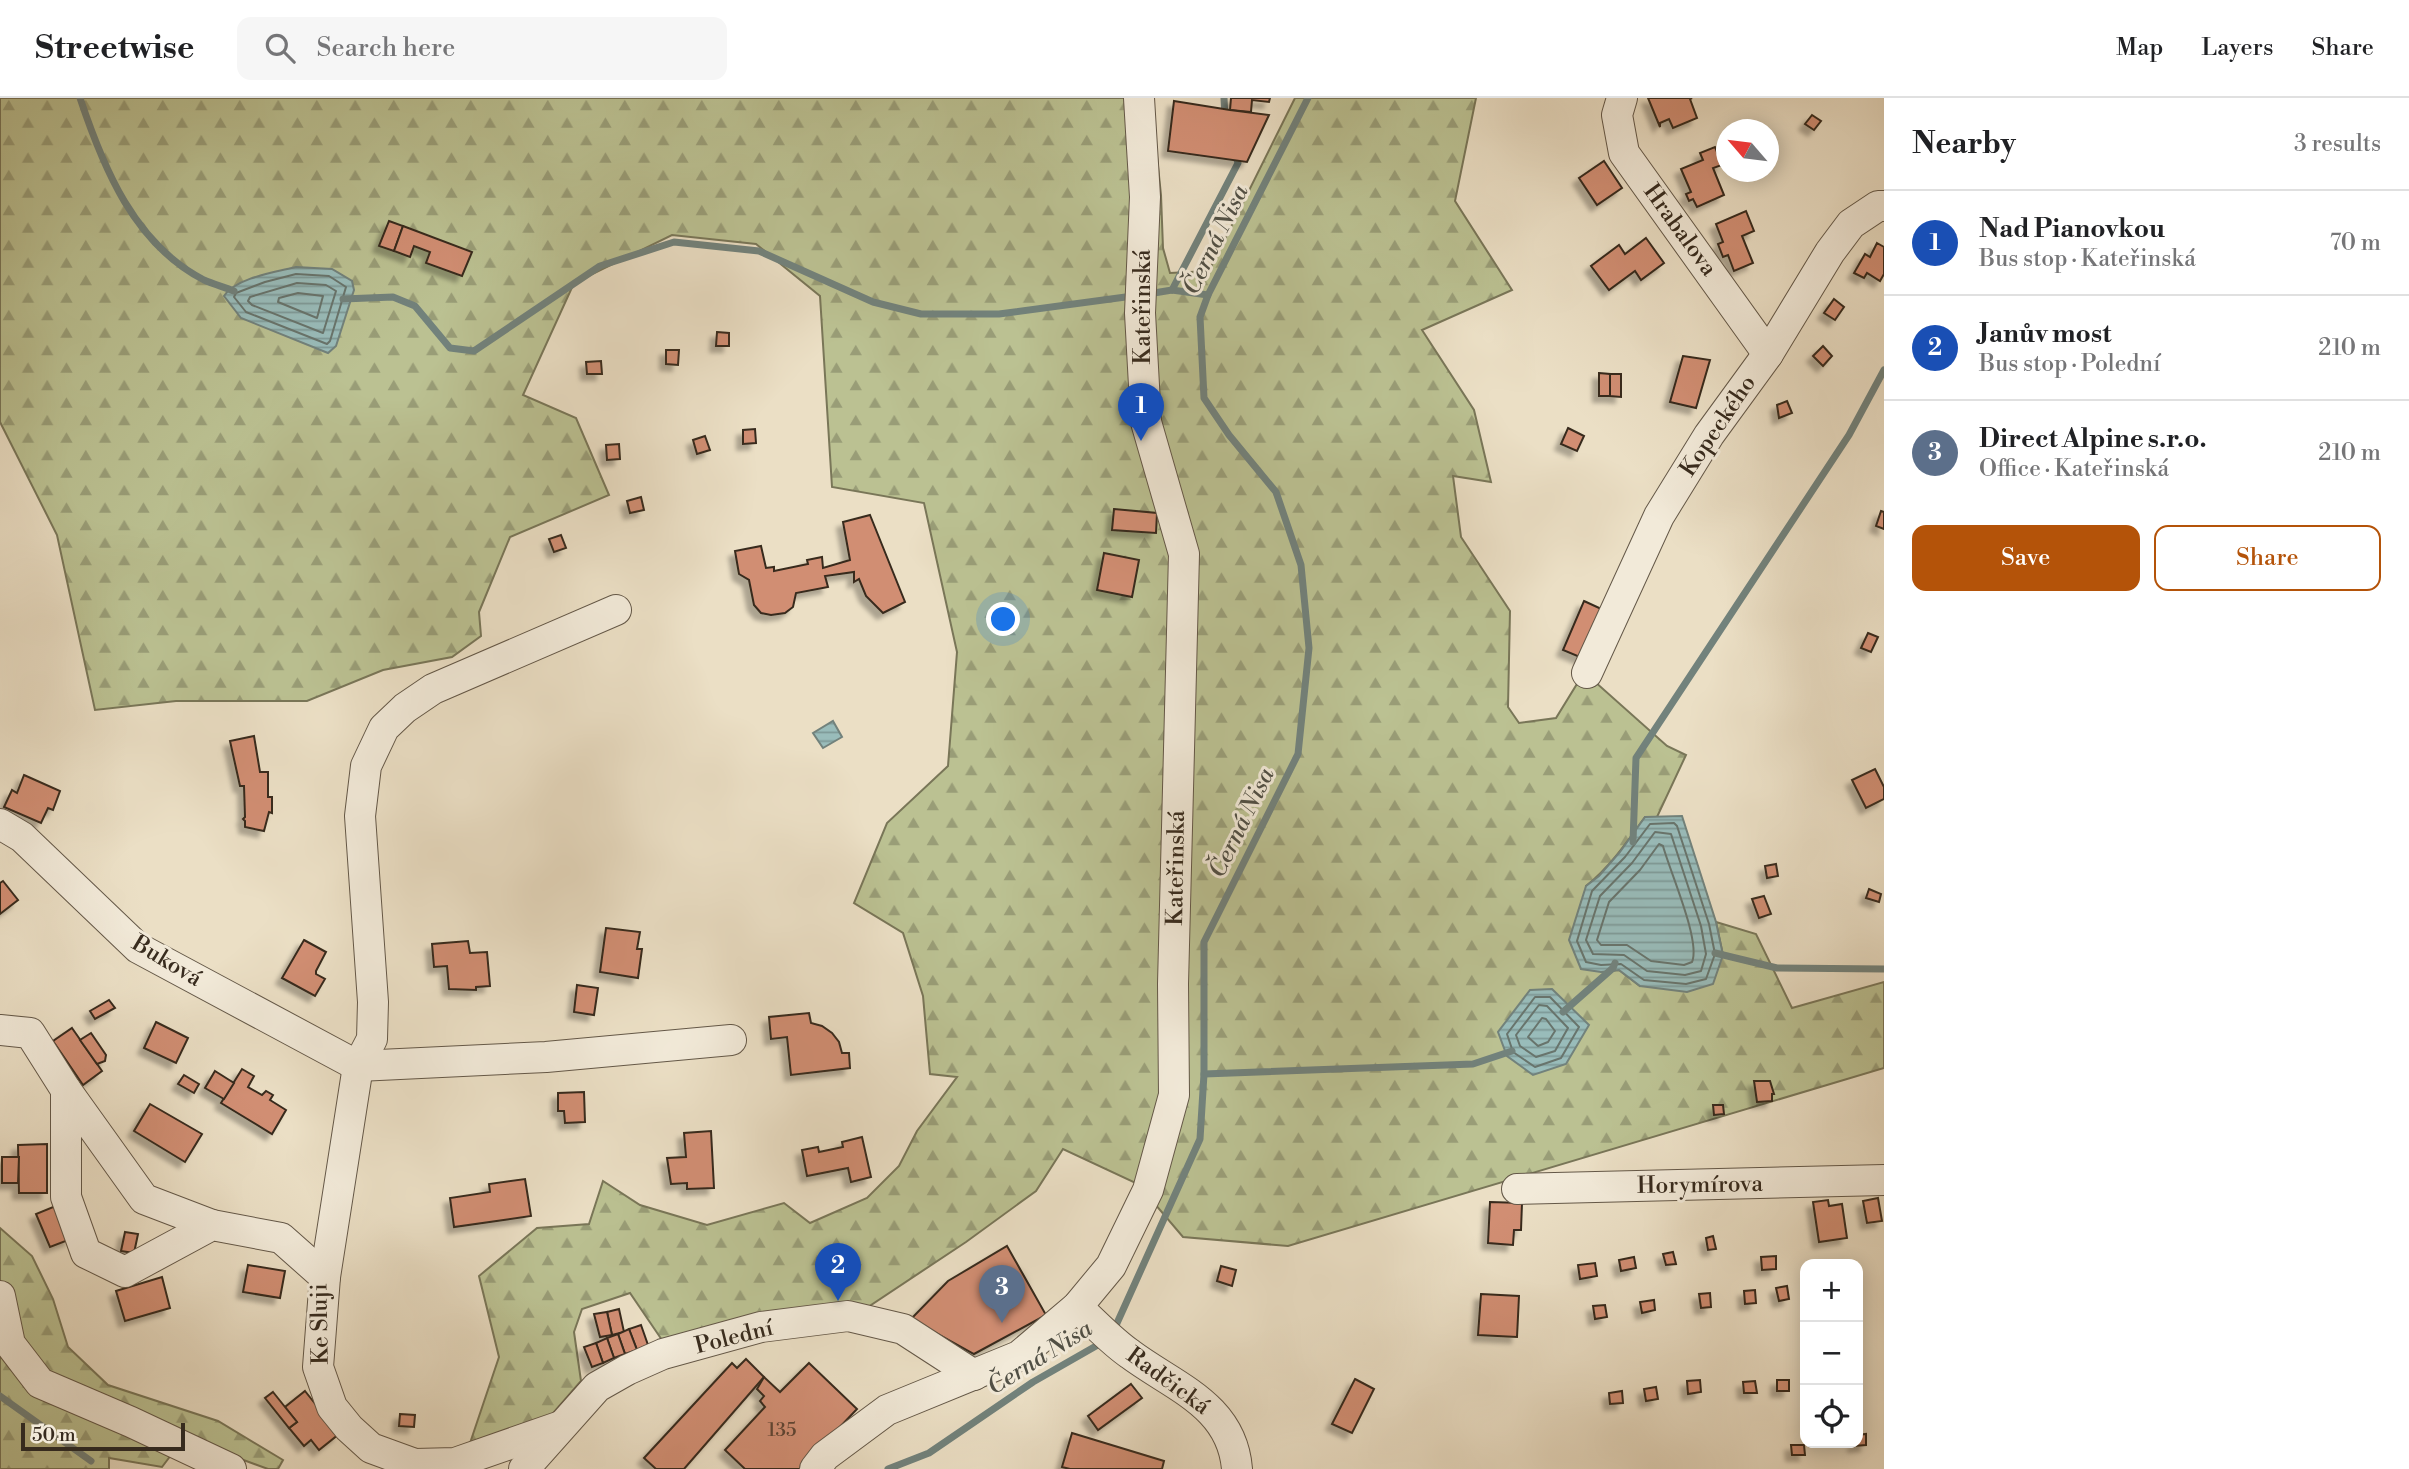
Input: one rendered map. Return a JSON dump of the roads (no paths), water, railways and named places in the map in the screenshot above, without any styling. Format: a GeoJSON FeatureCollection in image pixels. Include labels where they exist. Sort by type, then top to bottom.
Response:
{"type":"FeatureCollection","features":[{"type":"Feature","properties":{"kind":"street","name":"Kateřinská"},"geometry":{"type":"LineString","coordinates":[[815,1469],[825,1456],[887,1410],[1019,1356],[1087,1316],[1148,1190],[1174,1095],[1173,984],[1184,554],[1146,422],[1140,313],[1145,197],[1139,98]]}},
{"type":"Feature","properties":{"kind":"street","name":"Hrabalova"},"geometry":{"type":"LineString","coordinates":[[1622,98],[1618,115],[1624,153],[1768,354]]}},
{"type":"Feature","properties":{"kind":"street","name":"Kopeckého"},"geometry":{"type":"LineString","coordinates":[[1587,673],[1659,516],[1709,435],[1768,354],[1829,252],[1851,224],[1878,206],[1884,206]]}},
{"type":"Feature","properties":{"kind":"street"},"geometry":{"type":"LineString","coordinates":[[325,1277],[358,1066],[372,1039],[373,1002],[360,817],[366,766],[384,728],[405,708],[433,689],[616,610]]}},
{"type":"Feature","properties":{"kind":"street","name":"Buková"},"geometry":{"type":"LineString","coordinates":[[0,824],[22,837],[138,948],[358,1066]]}},
{"type":"Feature","properties":{"kind":"street","name":"Ke Sluji"},"geometry":{"type":"LineString","coordinates":[[0,1030],[30,1033],[66,1090],[144,1199],[212,1225],[281,1238],[325,1277],[318,1367],[332,1406],[349,1428],[371,1448],[415,1464],[455,1463],[561,1426]]}},
{"type":"Feature","properties":{"kind":"street"},"geometry":{"type":"LineString","coordinates":[[358,1066],[546,1056],[731,1040]]}},
{"type":"Feature","properties":{"kind":"street"},"geometry":{"type":"LineString","coordinates":[[66,1090],[66,1198],[86,1253],[125,1272],[212,1225]]}},
{"type":"Feature","properties":{"kind":"street","name":"Horymírova"},"geometry":{"type":"LineString","coordinates":[[1517,1189],[1884,1180]]}},
{"type":"Feature","properties":{"kind":"street"},"geometry":{"type":"LineString","coordinates":[[0,1296],[10,1344],[40,1383],[231,1469]]}},
{"type":"Feature","properties":{"kind":"street","name":"Polední"},"geometry":{"type":"LineString","coordinates":[[524,1469],[597,1387],[663,1354],[761,1328],[848,1316],[903,1329],[974,1375]]}},
{"type":"Feature","properties":{"kind":"street","name":"Radčická"},"geometry":{"type":"LineString","coordinates":[[1087,1316],[1129,1354],[1192,1393],[1220,1420],[1236,1450],[1237,1469]]}},
{"type":"Feature","properties":{"kind":"water"},"geometry":{"type":"Polygon","coordinates":[[[296,267],[332,269],[352,281],[354,290],[336,346],[328,353],[241,318],[224,296],[246,280],[296,267]]]}},
{"type":"Feature","properties":{"kind":"water"},"geometry":{"type":"Polygon","coordinates":[[[833,721],[842,737],[823,748],[813,733],[833,721]]]}},
{"type":"Feature","properties":{"kind":"water"},"geometry":{"type":"Polygon","coordinates":[[[1682,816],[1716,922],[1723,955],[1713,984],[1687,992],[1640,986],[1619,970],[1601,972],[1581,969],[1569,940],[1586,886],[1599,876],[1620,852],[1645,817],[1682,816]]]}},
{"type":"Feature","properties":{"kind":"water"},"geometry":{"type":"Polygon","coordinates":[[[1552,989],[1589,1025],[1566,1064],[1533,1075],[1507,1056],[1498,1032],[1530,990],[1552,989]]]}},
{"type":"Feature","properties":{"kind":"waterway"},"geometry":{"type":"LineString","coordinates":[[80,98],[111,176],[140,225],[158,246],[180,265],[204,280],[234,291]]}},
{"type":"Feature","properties":{"kind":"waterway"},"geometry":{"type":"LineString","coordinates":[[1224,98],[1225,118]]}},
{"type":"Feature","properties":{"kind":"waterway","name":"Černá Nisa"},"geometry":{"type":"LineString","coordinates":[[1113,1332],[1200,1139],[1204,1074],[1204,942],[1298,754],[1309,648],[1301,565],[1276,492],[1229,435],[1204,398],[1200,317],[1208,295],[1308,98]]}},
{"type":"Feature","properties":{"kind":"waterway"},"geometry":{"type":"LineString","coordinates":[[1172,290],[1238,163],[1235,153]]}},
{"type":"Feature","properties":{"kind":"waterway"},"geometry":{"type":"LineString","coordinates":[[343,299],[393,297],[415,306],[450,348],[474,351],[600,266],[674,242],[759,251],[873,302],[921,314],[999,314],[1133,296]]}},
{"type":"Feature","properties":{"kind":"waterway"},"geometry":{"type":"LineString","coordinates":[[1148,294],[1172,290],[1208,295]]}},
{"type":"Feature","properties":{"kind":"waterway"},"geometry":{"type":"LineString","coordinates":[[1633,842],[1636,758],[1849,435],[1884,370]]}},
{"type":"Feature","properties":{"kind":"waterway"},"geometry":{"type":"LineString","coordinates":[[1715,953],[1777,968],[1884,969]]}},
{"type":"Feature","properties":{"kind":"waterway"},"geometry":{"type":"LineString","coordinates":[[1563,1012],[1613,968],[1615,963]]}},
{"type":"Feature","properties":{"kind":"waterway"},"geometry":{"type":"LineString","coordinates":[[1204,1074],[1473,1064],[1512,1051]]}},
{"type":"Feature","properties":{"kind":"waterway","name":"Černá Nisa"},"geometry":{"type":"LineString","coordinates":[[888,1469],[929,1453],[1033,1382],[1103,1342]]}},
{"type":"Feature","properties":{"kind":"waterway"},"geometry":{"type":"LineString","coordinates":[[0,1396],[91,1461]]}},
{"type":"Feature","properties":{"kind":"place","name":"Nad Pianovkou"},"geometry":{"type":"Point","coordinates":[1141,441]}},
{"type":"Feature","properties":{"kind":"place","name":"Janův most"},"geometry":{"type":"Point","coordinates":[838,1301]}},
{"type":"Feature","properties":{"kind":"place","name":"Direct Alpine s.r.o."},"geometry":{"type":"Point","coordinates":[1002,1323]}}]}
